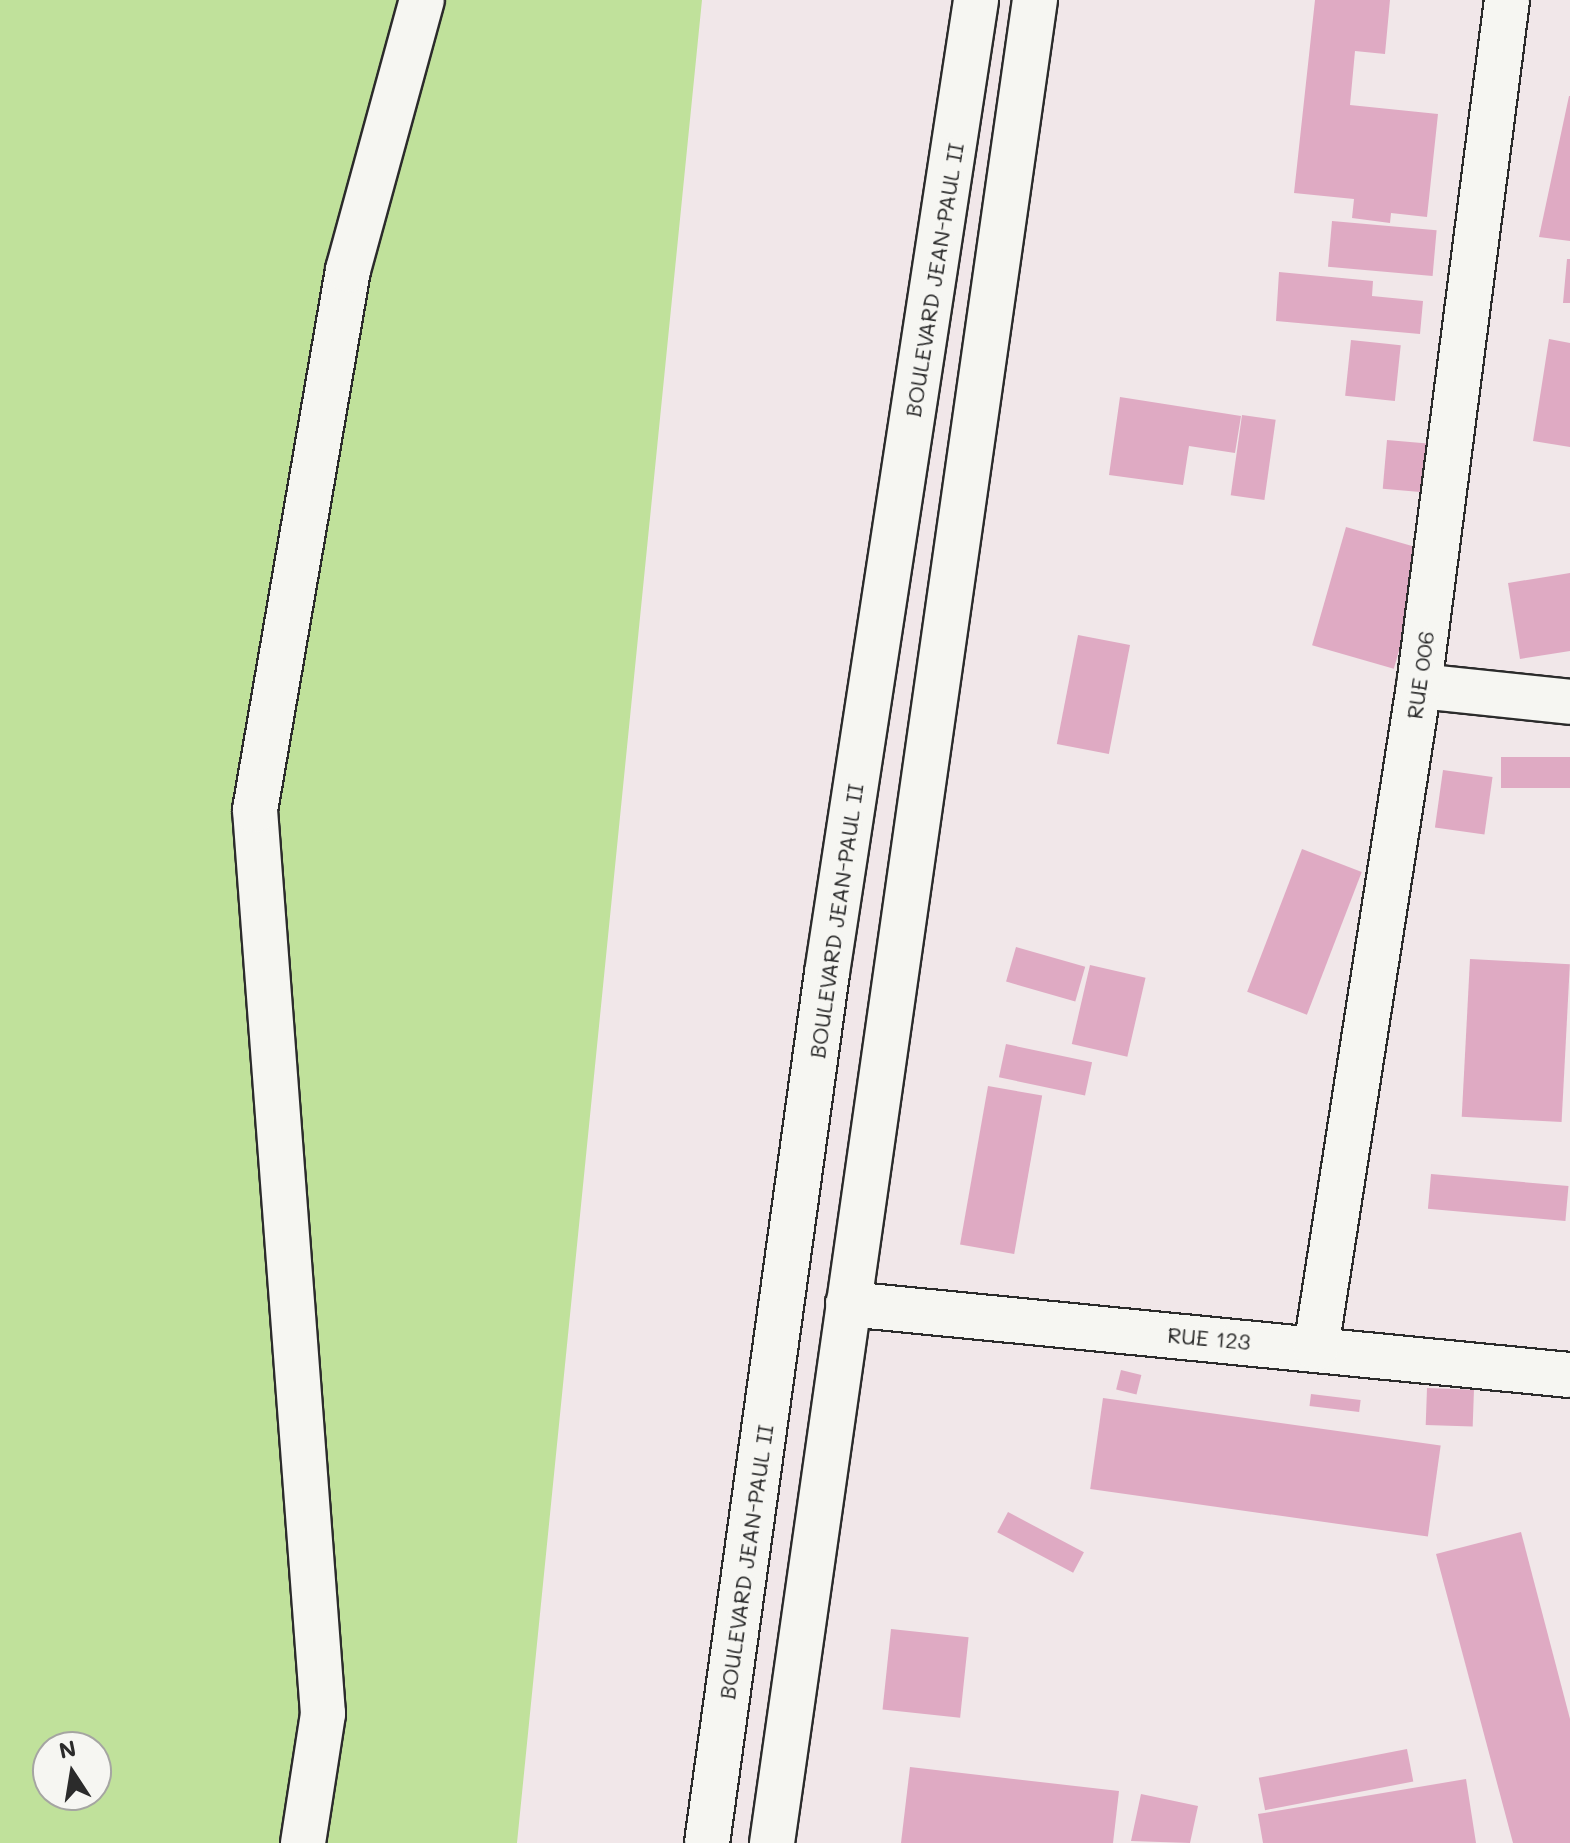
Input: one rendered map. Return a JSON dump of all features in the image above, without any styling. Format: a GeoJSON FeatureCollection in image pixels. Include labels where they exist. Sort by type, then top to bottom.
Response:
{"type":"FeatureCollection","features":[{"type":"Feature","properties":{"kind":"main road"},"geometry":{"type":"LineString","coordinates":[[303,1843],[323,1714],[255,810],[348,270],[422,0]]}},
{"type":"Feature","properties":{"kind":"main road","name":"BOULEVARD JEAN-PAUL II"},"geometry":{"type":"LineString","coordinates":[[707,1843],[827,973],[976,0]]}},
{"type":"Feature","properties":{"kind":"main road"},"geometry":{"type":"LineString","coordinates":[[772,1843],[1035,0]]}},
{"type":"Feature","properties":{"kind":"main road","name":"RUE 006"},"geometry":{"type":"LineString","coordinates":[[1316,1348],[1419,686],[1507,0]]}},
{"type":"Feature","properties":{"kind":"main road"},"geometry":{"type":"LineString","coordinates":[[1419,686],[1570,702]]}},
{"type":"Feature","properties":{"kind":"main road","name":"RUE 123"},"geometry":{"type":"LineString","coordinates":[[848,1304],[1570,1375]]}},
{"type":"Feature","properties":{"kind":"green space"},"geometry":{"type":"Polygon","coordinates":[[[0,0],[702,0],[517,1843],[0,1843],[0,0]]]}},
{"type":"Feature","properties":{"kind":"building"},"geometry":{"type":"Polygon","coordinates":[[[1315,0],[1390,0],[1385,54],[1355,51],[1350,105],[1438,114],[1427,217],[1391,213],[1390,223],[1352,218],[1354,199],[1294,193],[1315,0]]]}},
{"type":"Feature","properties":{"kind":"building"},"geometry":{"type":"Polygon","coordinates":[[[1570,96],[1570,241],[1539,237],[1570,96]]]}},
{"type":"Feature","properties":{"kind":"building"},"geometry":{"type":"Polygon","coordinates":[[[1332,221],[1437,230],[1433,276],[1328,267],[1332,221]]]}},
{"type":"Feature","properties":{"kind":"building"},"geometry":{"type":"Polygon","coordinates":[[[1567,259],[1570,259],[1570,303],[1563,303],[1567,259]]]}},
{"type":"Feature","properties":{"kind":"building"},"geometry":{"type":"Polygon","coordinates":[[[1279,272],[1373,281],[1372,296],[1423,301],[1420,334],[1276,321],[1279,272]]]}},
{"type":"Feature","properties":{"kind":"building"},"geometry":{"type":"Polygon","coordinates":[[[1549,339],[1570,343],[1570,447],[1533,441],[1549,339]]]}},
{"type":"Feature","properties":{"kind":"building"},"geometry":{"type":"Polygon","coordinates":[[[1351,340],[1401,345],[1395,401],[1345,396],[1351,340]]]}},
{"type":"Feature","properties":{"kind":"building"},"geometry":{"type":"Polygon","coordinates":[[[1120,397],[1241,416],[1235,453],[1189,446],[1183,485],[1109,475],[1120,397]]]}},
{"type":"Feature","properties":{"kind":"building"},"geometry":{"type":"Polygon","coordinates":[[[1242,415],[1276,420],[1264,500],[1231,495],[1242,415]]]}},
{"type":"Feature","properties":{"kind":"building"},"geometry":{"type":"Polygon","coordinates":[[[1387,440],[1439,445],[1435,493],[1383,489],[1387,440]]]}},
{"type":"Feature","properties":{"kind":"building"},"geometry":{"type":"Polygon","coordinates":[[[1346,527],[1428,550],[1394,669],[1312,645],[1346,527]]]}},
{"type":"Feature","properties":{"kind":"building"},"geometry":{"type":"Polygon","coordinates":[[[1570,573],[1570,651],[1520,659],[1508,583],[1570,573]]]}},
{"type":"Feature","properties":{"kind":"building"},"geometry":{"type":"Polygon","coordinates":[[[1078,635],[1130,645],[1109,754],[1057,744],[1078,635]]]}},
{"type":"Feature","properties":{"kind":"building"},"geometry":{"type":"Polygon","coordinates":[[[1501,757],[1570,757],[1570,788],[1501,788],[1501,757]]]}},
{"type":"Feature","properties":{"kind":"building"},"geometry":{"type":"Polygon","coordinates":[[[1443,770],[1493,777],[1484,834],[1435,827],[1443,770]]]}},
{"type":"Feature","properties":{"kind":"building"},"geometry":{"type":"Polygon","coordinates":[[[1302,849],[1362,872],[1307,1015],[1247,992],[1302,849]]]}},
{"type":"Feature","properties":{"kind":"building"},"geometry":{"type":"Polygon","coordinates":[[[1016,947],[1085,967],[1075,1001],[1006,982],[1016,947]]]}},
{"type":"Feature","properties":{"kind":"building"},"geometry":{"type":"Polygon","coordinates":[[[1470,959],[1570,964],[1562,1122],[1462,1117],[1470,959]]]}},
{"type":"Feature","properties":{"kind":"building"},"geometry":{"type":"Polygon","coordinates":[[[1090,965],[1146,978],[1127,1057],[1072,1044],[1090,965]]]}},
{"type":"Feature","properties":{"kind":"building"},"geometry":{"type":"Polygon","coordinates":[[[1006,1044],[1092,1062],[1085,1096],[999,1077],[1006,1044]]]}},
{"type":"Feature","properties":{"kind":"building"},"geometry":{"type":"Polygon","coordinates":[[[988,1086],[1042,1096],[1014,1254],[960,1245],[988,1086]]]}},
{"type":"Feature","properties":{"kind":"building"},"geometry":{"type":"Polygon","coordinates":[[[1431,1174],[1568,1186],[1565,1221],[1428,1209],[1431,1174]]]}},
{"type":"Feature","properties":{"kind":"building"},"geometry":{"type":"Polygon","coordinates":[[[1121,1370],[1141,1375],[1137,1394],[1116,1389],[1121,1370]]]}},
{"type":"Feature","properties":{"kind":"building"},"geometry":{"type":"Polygon","coordinates":[[[1427,1388],[1474,1390],[1473,1427],[1426,1425],[1427,1388]]]}},
{"type":"Feature","properties":{"kind":"building"},"geometry":{"type":"Polygon","coordinates":[[[1311,1394],[1361,1400],[1359,1412],[1310,1406],[1311,1394]]]}},
{"type":"Feature","properties":{"kind":"building"},"geometry":{"type":"Polygon","coordinates":[[[1103,1398],[1441,1445],[1428,1537],[1090,1489],[1103,1398]]]}},
{"type":"Feature","properties":{"kind":"building"},"geometry":{"type":"Polygon","coordinates":[[[1008,1512],[1084,1552],[1073,1573],[997,1532],[1008,1512]]]}},
{"type":"Feature","properties":{"kind":"building"},"geometry":{"type":"Polygon","coordinates":[[[1521,1532],[1570,1719],[1570,1843],[1513,1843],[1436,1554],[1521,1532]]]}},
{"type":"Feature","properties":{"kind":"building"},"geometry":{"type":"Polygon","coordinates":[[[891,1629],[969,1637],[960,1718],[883,1710],[891,1629]]]}},
{"type":"Feature","properties":{"kind":"building"},"geometry":{"type":"Polygon","coordinates":[[[1407,1749],[1413,1781],[1265,1810],[1259,1778],[1407,1749]]]}},
{"type":"Feature","properties":{"kind":"building"},"geometry":{"type":"Polygon","coordinates":[[[910,1767],[1119,1791],[1113,1843],[901,1843],[910,1767]]]}},
{"type":"Feature","properties":{"kind":"building"},"geometry":{"type":"Polygon","coordinates":[[[1466,1779],[1476,1843],[1263,1843],[1258,1814],[1466,1779]]]}},
{"type":"Feature","properties":{"kind":"building"},"geometry":{"type":"Polygon","coordinates":[[[1141,1794],[1198,1806],[1190,1843],[1131,1841],[1141,1794]]]}}]}
